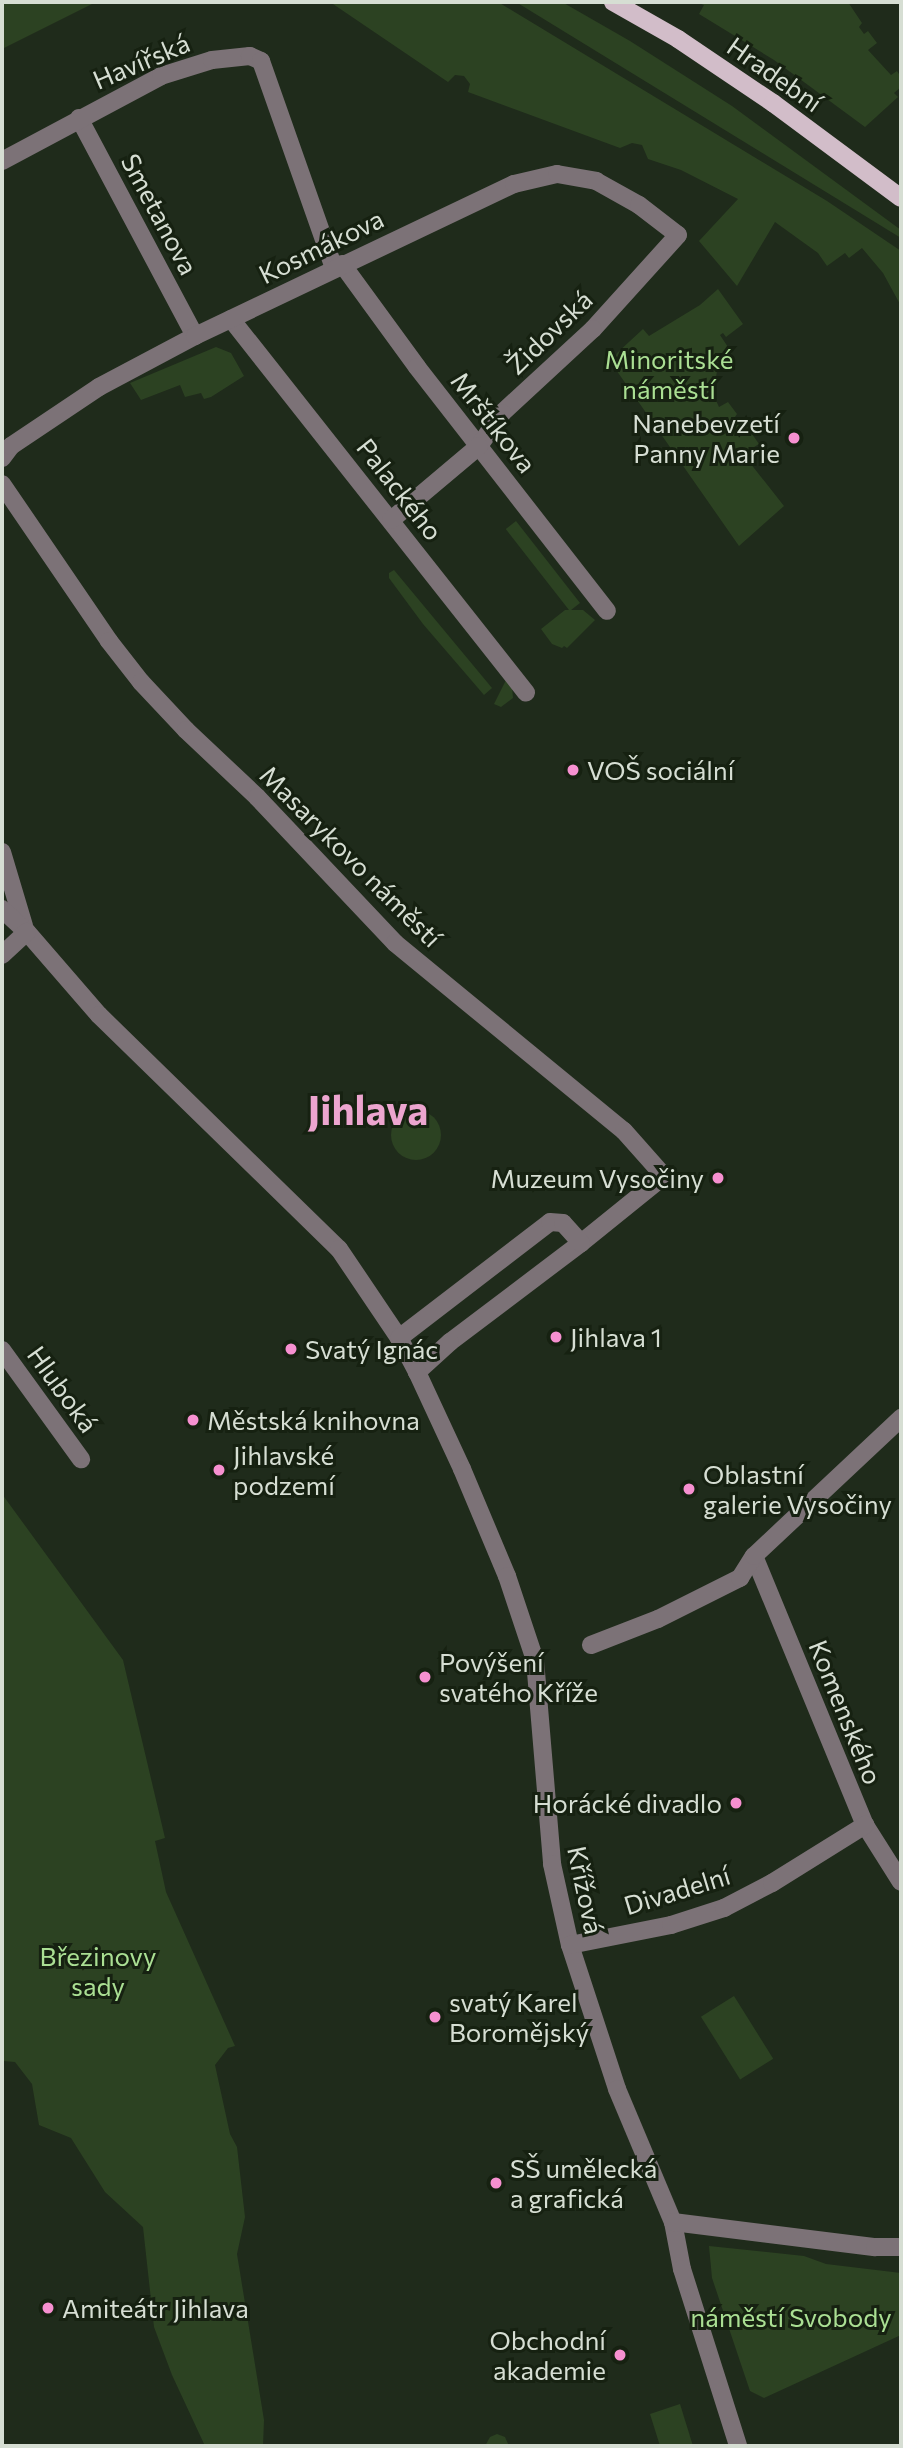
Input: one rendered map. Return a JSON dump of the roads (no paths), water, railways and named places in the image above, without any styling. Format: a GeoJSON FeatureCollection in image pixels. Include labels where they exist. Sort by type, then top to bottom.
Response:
{"type":"FeatureCollection","features":[{"type":"Feature","properties":{"kind":"main road","name":"Hradební"},"geometry":{"type":"LineString","coordinates":[[613,2],[678,38],[763,96],[901,198]]}},
{"type":"Feature","properties":{"kind":"street","name":"Havířská"},"geometry":{"type":"LineString","coordinates":[[2,161],[161,76],[212,60],[250,56],[261,61],[338,266]]}},
{"type":"Feature","properties":{"kind":"street","name":"Smetanova"},"geometry":{"type":"LineString","coordinates":[[79,118],[195,336]]}},
{"type":"Feature","properties":{"kind":"street","name":"Kosmákova"},"geometry":{"type":"LineString","coordinates":[[2,458],[11,446],[99,387],[195,336],[338,266],[514,184],[557,174],[596,181],[615,190],[678,235]]}},
{"type":"Feature","properties":{"kind":"street","name":"Židovská"},"geometry":{"type":"LineString","coordinates":[[391,520],[479,446],[502,413],[593,330],[678,235]]}},
{"type":"Feature","properties":{"kind":"street","name":"Mrštíkova"},"geometry":{"type":"LineString","coordinates":[[338,266],[607,611]]}},
{"type":"Feature","properties":{"kind":"street","name":"Palackého"},"geometry":{"type":"LineString","coordinates":[[231,319],[526,693]]}},
{"type":"Feature","properties":{"kind":"street","name":"Masarykovo náměstí"},"geometry":{"type":"LineString","coordinates":[[2,484],[141,682],[186,730],[257,797],[395,943],[624,1131],[664,1176],[450,1342],[417,1372]]}},
{"type":"Feature","properties":{"kind":"street"},"geometry":{"type":"LineString","coordinates":[[2,852],[27,932]]}},
{"type":"Feature","properties":{"kind":"street"},"geometry":{"type":"LineString","coordinates":[[2,909],[27,932],[99,1015],[339,1249],[399,1338],[417,1372]]}},
{"type":"Feature","properties":{"kind":"street"},"geometry":{"type":"LineString","coordinates":[[2,955],[27,932]]}},
{"type":"Feature","properties":{"kind":"street"},"geometry":{"type":"LineString","coordinates":[[399,1338],[550,1222],[563,1223],[581,1243]]}},
{"type":"Feature","properties":{"kind":"street","name":"Hluboká"},"geometry":{"type":"LineString","coordinates":[[2,1350],[80,1459]]}},
{"type":"Feature","properties":{"kind":"street","name":"Křížová"},"geometry":{"type":"LineString","coordinates":[[417,1372],[507,1576],[535,1660],[552,1864],[570,1945],[617,2089],[673,2222]]}},
{"type":"Feature","properties":{"kind":"street"},"geometry":{"type":"LineString","coordinates":[[591,1645],[628,1632],[728,1587],[740,1578],[754,1556],[901,1418]]}},
{"type":"Feature","properties":{"kind":"street","name":"Komenského"},"geometry":{"type":"LineString","coordinates":[[754,1556],[865,1825],[901,1882]]}},
{"type":"Feature","properties":{"kind":"street","name":"Divadelní"},"geometry":{"type":"LineString","coordinates":[[570,1945],[671,1925],[724,1908],[772,1883],[865,1825]]}},
{"type":"Feature","properties":{"kind":"street"},"geometry":{"type":"LineString","coordinates":[[738,2446],[682,2269],[673,2222],[875,2247],[901,2247]]}},
{"type":"Feature","properties":{"kind":"street"},"geometry":{"type":"LineString","coordinates":[[875,2247],[901,2255]]}},
{"type":"Feature","properties":{"kind":"place","name":"Nanebevzetí Panny Marie"},"geometry":{"type":"Point","coordinates":[794,438]}},
{"type":"Feature","properties":{"kind":"place","name":"VOŠ sociální"},"geometry":{"type":"Point","coordinates":[573,770]}},
{"type":"Feature","properties":{"kind":"place","name":"Muzeum Vysočiny"},"geometry":{"type":"Point","coordinates":[718,1178]}},
{"type":"Feature","properties":{"kind":"place","name":"Jihlava 1"},"geometry":{"type":"Point","coordinates":[556,1337]}},
{"type":"Feature","properties":{"kind":"place","name":"Svatý Ignác"},"geometry":{"type":"Point","coordinates":[291,1349]}},
{"type":"Feature","properties":{"kind":"place","name":"Městská knihovna"},"geometry":{"type":"Point","coordinates":[193,1420]}},
{"type":"Feature","properties":{"kind":"place","name":"Jihlavské podzemí"},"geometry":{"type":"Point","coordinates":[219,1470]}},
{"type":"Feature","properties":{"kind":"place","name":"Oblastní galerie Vysočiny"},"geometry":{"type":"Point","coordinates":[689,1489]}},
{"type":"Feature","properties":{"kind":"place","name":"Povýšení svatého Kříže"},"geometry":{"type":"Point","coordinates":[425,1677]}},
{"type":"Feature","properties":{"kind":"place","name":"Horácké divadlo"},"geometry":{"type":"Point","coordinates":[736,1803]}},
{"type":"Feature","properties":{"kind":"place","name":"svatý Karel Boromějský"},"geometry":{"type":"Point","coordinates":[435,2017]}},
{"type":"Feature","properties":{"kind":"place","name":"SŠ umělecká a grafická"},"geometry":{"type":"Point","coordinates":[496,2183]}},
{"type":"Feature","properties":{"kind":"place","name":"Amiteátr Jihlava"},"geometry":{"type":"Point","coordinates":[48,2308]}},
{"type":"Feature","properties":{"kind":"place","name":"Obchodní akademie"},"geometry":{"type":"Point","coordinates":[620,2355]}},
{"type":"Feature","properties":{"kind":"district","name":"Jihlava"},"geometry":{"type":"Point","coordinates":[368,1109]}},
{"type":"Feature","properties":{"kind":"park label","name":"Minoritské náměstí"},"geometry":{"type":"Point","coordinates":[669,374]}},
{"type":"Feature","properties":{"kind":"park label","name":"Březinovy sady"},"geometry":{"type":"Point","coordinates":[98,1971]}},
{"type":"Feature","properties":{"kind":"park label","name":"náměstí Svobody"},"geometry":{"type":"Point","coordinates":[791,2317]}}]}
